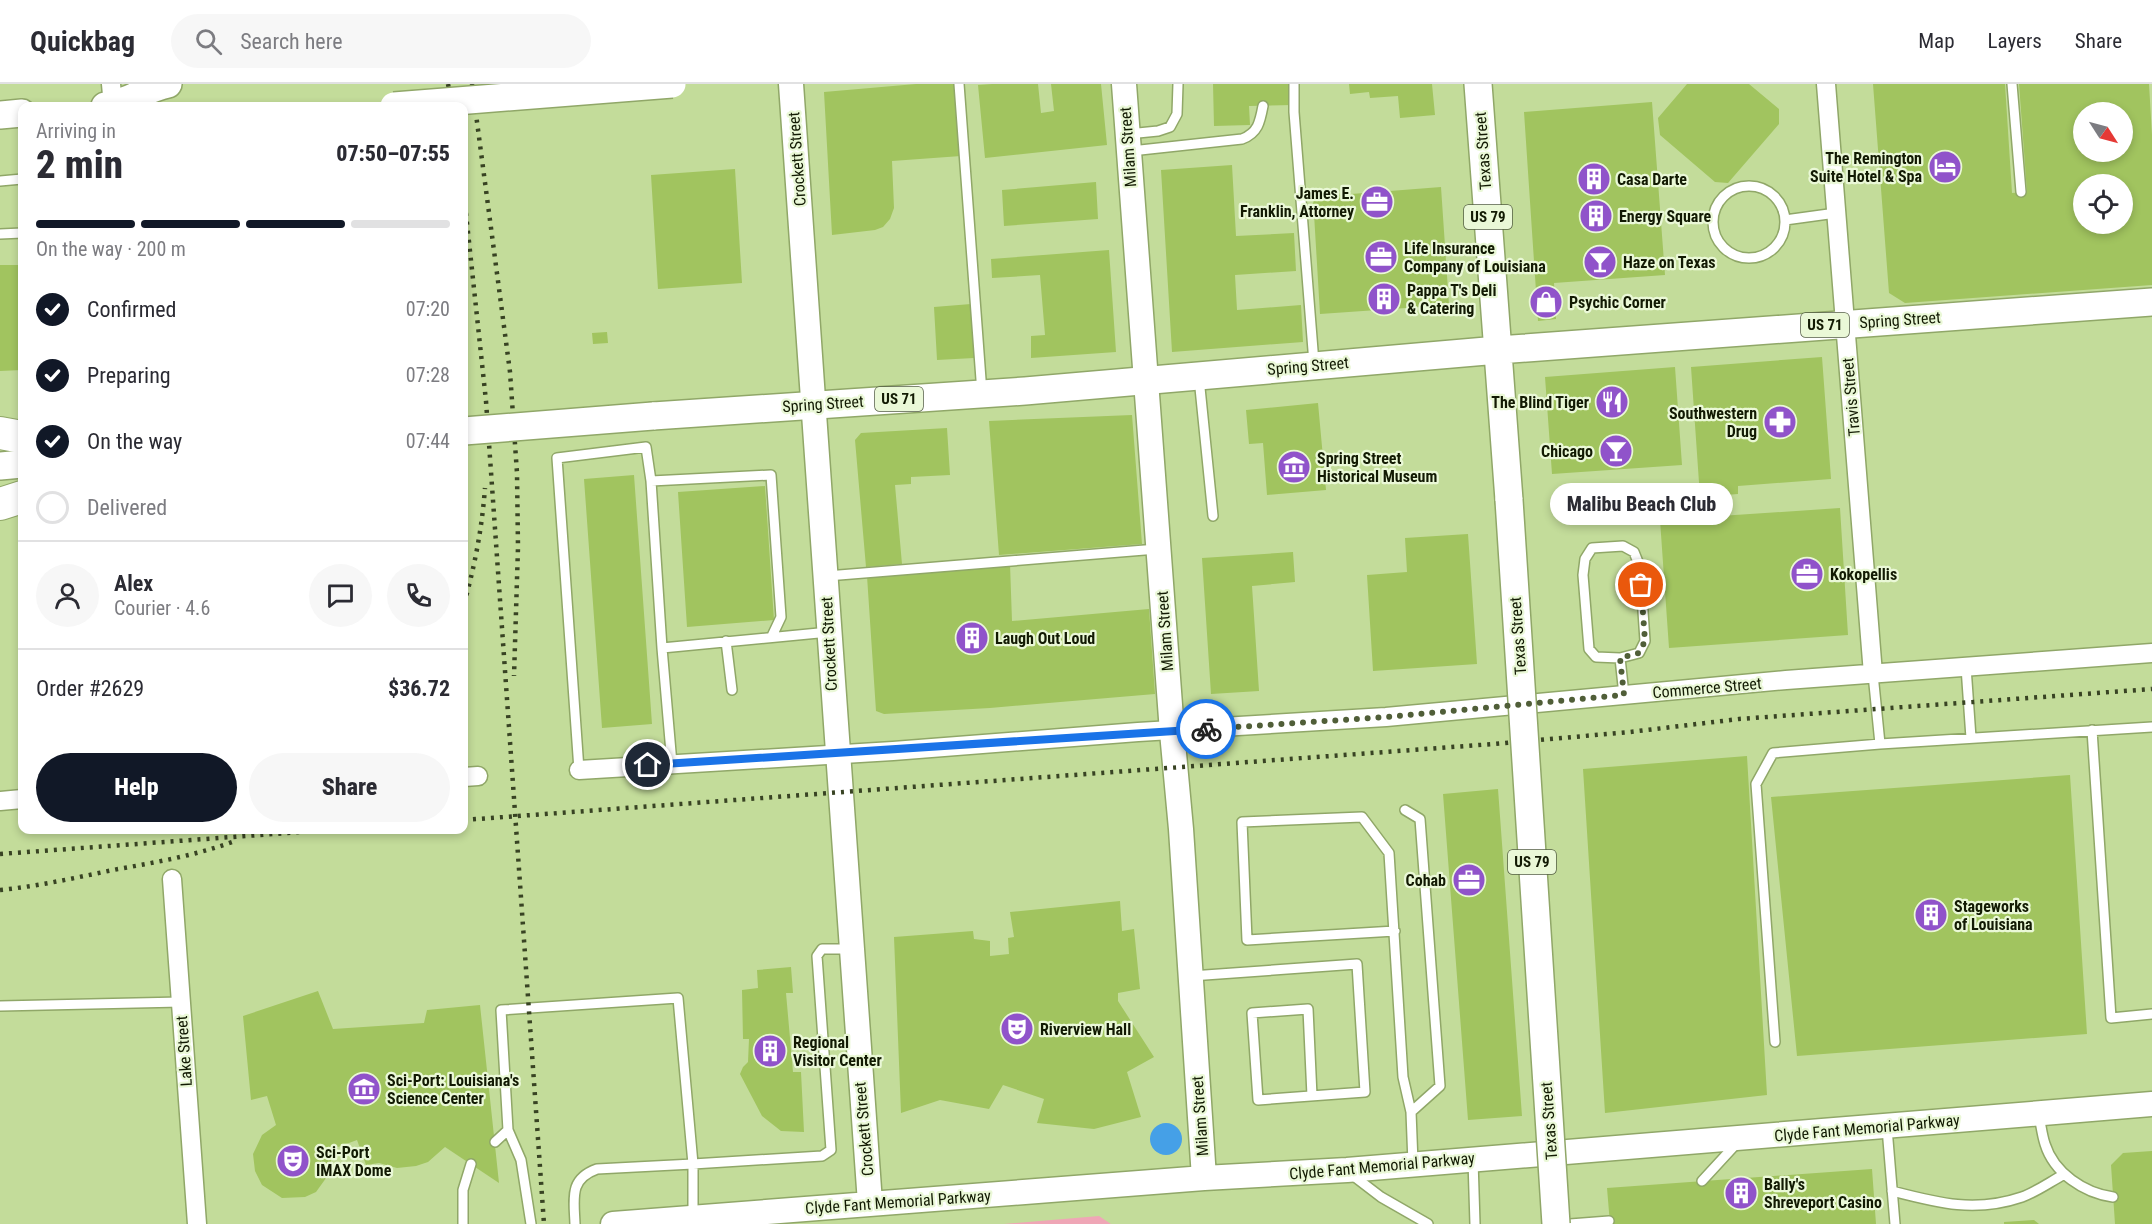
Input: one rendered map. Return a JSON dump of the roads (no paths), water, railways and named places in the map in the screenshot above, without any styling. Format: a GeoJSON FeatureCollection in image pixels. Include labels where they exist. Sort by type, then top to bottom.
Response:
{"type":"FeatureCollection","features":[{"type":"Feature","properties":{"kind":"highway"},"geometry":{"type":"LineString","coordinates":[[0,433],[18,436]]}},
{"type":"Feature","properties":{"kind":"highway"},"geometry":{"type":"LineString","coordinates":[[0,504],[18,498]]}},
{"type":"Feature","properties":{"kind":"main road"},"geometry":{"type":"LineString","coordinates":[[121,102],[136,94],[168,84]]}},
{"type":"Feature","properties":{"kind":"main road"},"geometry":{"type":"LineString","coordinates":[[445,102],[672,84]]}},
{"type":"Feature","properties":{"kind":"main road","name":"Texas Street"},"geometry":{"type":"LineString","coordinates":[[1478,84],[1509,500],[1556,1224]]}},
{"type":"Feature","properties":{"kind":"main road"},"geometry":{"type":"LineString","coordinates":[[0,115],[18,113]]}},
{"type":"Feature","properties":{"kind":"main road","name":"Spring Street"},"geometry":{"type":"LineString","coordinates":[[468,431],[982,393],[1498,350],[2152,302]]}},
{"type":"Feature","properties":{"kind":"main road"},"geometry":{"type":"LineString","coordinates":[[0,466],[18,464]]}},
{"type":"Feature","properties":{"kind":"street"},"geometry":{"type":"LineString","coordinates":[[111,84],[113,102]]}},
{"type":"Feature","properties":{"kind":"street","name":"Crockett Street"},"geometry":{"type":"LineString","coordinates":[[791,84],[815,405],[836,753],[870,1203]]}},
{"type":"Feature","properties":{"kind":"street","name":"Milam Street"},"geometry":{"type":"LineString","coordinates":[[1124,84],[1172,732],[1182,829],[1204,1178]]}},
{"type":"Feature","properties":{"kind":"street","name":"Travis Street"},"geometry":{"type":"LineString","coordinates":[[1826,84],[1873,674]]}},
{"type":"Feature","properties":{"kind":"street","name":"Commerce Street"},"geometry":{"type":"LineString","coordinates":[[579,770],[1386,717],[2152,652]]}},
{"type":"Feature","properties":{"kind":"street"},"geometry":{"type":"LineString","coordinates":[[0,801],[18,799]]}},
{"type":"Feature","properties":{"kind":"street","name":"Lake Street"},"geometry":{"type":"LineString","coordinates":[[172,879],[197,1224]]}},
{"type":"Feature","properties":{"kind":"street","name":"Clyde Fant Memorial Parkway"},"geometry":{"type":"LineString","coordinates":[[613,1224],[1204,1178],[1347,1170],[2152,1104]]}},
{"type":"Feature","properties":{"kind":"lane"},"geometry":{"type":"LineString","coordinates":[[959,84],[982,393]]}},
{"type":"Feature","properties":{"kind":"lane"},"geometry":{"type":"LineString","coordinates":[[1128,143],[1170,127],[1177,114],[1178,84]]}},
{"type":"Feature","properties":{"kind":"lane"},"geometry":{"type":"LineString","coordinates":[[1294,84],[1294,111],[1315,366]]}},
{"type":"Feature","properties":{"kind":"lane"},"geometry":{"type":"LineString","coordinates":[[2012,84],[2021,192]]}},
{"type":"Feature","properties":{"kind":"lane"},"geometry":{"type":"LineString","coordinates":[[1128,143],[1242,139],[1254,134],[1260,122],[1263,106]]}},
{"type":"Feature","properties":{"kind":"lane"},"geometry":{"type":"LineString","coordinates":[[0,181],[18,179]]}},
{"type":"Feature","properties":{"kind":"lane"},"geometry":{"type":"LineString","coordinates":[[1745,186],[1757,186],[1768,191],[1782,208],[1785,220],[1784,231],[1778,242],[1770,251],[1759,257],[1735,256],[1724,249],[1713,228],[1713,215],[1717,204],[1724,195],[1745,186]]}},
{"type":"Feature","properties":{"kind":"lane"},"geometry":{"type":"LineString","coordinates":[[1785,220],[1836,213]]}},
{"type":"Feature","properties":{"kind":"lane"},"geometry":{"type":"LineString","coordinates":[[0,234],[18,233]]}},
{"type":"Feature","properties":{"kind":"lane"},"geometry":{"type":"LineString","coordinates":[[1199,376],[1213,516]]}},
{"type":"Feature","properties":{"kind":"lane"},"geometry":{"type":"LineString","coordinates":[[579,770],[557,458],[646,447],[651,481],[672,764]]}},
{"type":"Feature","properties":{"kind":"lane"},"geometry":{"type":"LineString","coordinates":[[651,481],[771,475],[781,617],[772,636]]}},
{"type":"Feature","properties":{"kind":"lane"},"geometry":{"type":"LineString","coordinates":[[1623,546],[1634,552],[1640,567],[1645,641],[1639,653],[1620,658],[1596,657],[1589,649],[1583,575],[1585,559],[1592,548],[1623,546]]}},
{"type":"Feature","properties":{"kind":"lane"},"geometry":{"type":"LineString","coordinates":[[825,576],[1159,549]]}},
{"type":"Feature","properties":{"kind":"lane"},"geometry":{"type":"LineString","coordinates":[[662,648],[829,632]]}},
{"type":"Feature","properties":{"kind":"lane"},"geometry":{"type":"LineString","coordinates":[[726,641],[732,690]]}},
{"type":"Feature","properties":{"kind":"lane"},"geometry":{"type":"LineString","coordinates":[[1620,658],[1624,695]]}},
{"type":"Feature","properties":{"kind":"lane"},"geometry":{"type":"LineString","coordinates":[[1966,667],[1971,738]]}},
{"type":"Feature","properties":{"kind":"lane"},"geometry":{"type":"LineString","coordinates":[[1873,674],[1880,744]]}},
{"type":"Feature","properties":{"kind":"lane"},"geometry":{"type":"LineString","coordinates":[[1775,1042],[1756,784],[1773,753],[2152,727]]}},
{"type":"Feature","properties":{"kind":"lane"},"geometry":{"type":"LineString","coordinates":[[2092,730],[2111,1018],[2152,1014]]}},
{"type":"Feature","properties":{"kind":"lane"},"geometry":{"type":"LineString","coordinates":[[1405,810],[1420,819],[1440,1086],[1410,1112]]}},
{"type":"Feature","properties":{"kind":"lane"},"geometry":{"type":"LineString","coordinates":[[1395,932],[1247,940],[1242,822],[1362,817],[1389,853],[1395,932],[1403,1077],[1410,1112],[1413,1164]]}},
{"type":"Feature","properties":{"kind":"lane"},"geometry":{"type":"LineString","coordinates":[[575,1224],[574,1193],[580,1179],[587,1172],[597,1169],[822,1156],[831,1150],[817,956],[822,950],[851,949]]}},
{"type":"Feature","properties":{"kind":"lane"},"geometry":{"type":"LineString","coordinates":[[1191,976],[1357,964],[1365,1092],[1312,1096],[1258,1100],[1252,1013],[1308,1009],[1312,1096]]}},
{"type":"Feature","properties":{"kind":"lane"},"geometry":{"type":"LineString","coordinates":[[531,1224],[521,1160],[508,1130],[501,1010],[678,998],[693,1164],[693,1218]]}},
{"type":"Feature","properties":{"kind":"lane"},"geometry":{"type":"LineString","coordinates":[[0,1006],[181,1002]]}},
{"type":"Feature","properties":{"kind":"lane"},"geometry":{"type":"LineString","coordinates":[[2038,1113],[2045,1146],[2063,1174],[2098,1195],[2113,1197]]}},
{"type":"Feature","properties":{"kind":"lane"},"geometry":{"type":"LineString","coordinates":[[1887,1126],[1895,1224]]}},
{"type":"Feature","properties":{"kind":"lane"},"geometry":{"type":"LineString","coordinates":[[495,1142],[508,1130]]}},
{"type":"Feature","properties":{"kind":"lane"},"geometry":{"type":"LineString","coordinates":[[1702,1181],[1742,1138]]}},
{"type":"Feature","properties":{"kind":"lane"},"geometry":{"type":"LineString","coordinates":[[1473,1159],[1475,1224]]}},
{"type":"Feature","properties":{"kind":"lane"},"geometry":{"type":"LineString","coordinates":[[463,1224],[464,1190],[471,1164]]}},
{"type":"Feature","properties":{"kind":"lane"},"geometry":{"type":"LineString","coordinates":[[1347,1170],[1382,1197],[1428,1224]]}},
{"type":"Feature","properties":{"kind":"lane"},"geometry":{"type":"LineString","coordinates":[[1892,1191],[1934,1202],[1982,1207],[2024,1197],[2063,1174]]}},
{"type":"Feature","properties":{"kind":"lane"},"geometry":{"type":"LineString","coordinates":[[1570,1224],[1610,1221]]}},
{"type":"Feature","properties":{"kind":"water"},"geometry":{"type":"Polygon","coordinates":[[[1166,1123],[1177,1128],[1182,1139],[1177,1150],[1166,1155],[1155,1150],[1150,1139],[1155,1128],[1166,1123]]]}},
{"type":"Feature","properties":{"kind":"railway"},"geometry":{"type":"LineString","coordinates":[[448,84],[451,102]]}},
{"type":"Feature","properties":{"kind":"railway"},"geometry":{"type":"LineString","coordinates":[[472,84],[510,372],[517,473],[518,547],[514,676]]}},
{"type":"Feature","properties":{"kind":"railway"},"geometry":{"type":"LineString","coordinates":[[468,232],[486,401],[544,1224]]}},
{"type":"Feature","properties":{"kind":"railway"},"geometry":{"type":"LineString","coordinates":[[468,590],[478,546],[485,488]]}},
{"type":"Feature","properties":{"kind":"railway"},"geometry":{"type":"LineString","coordinates":[[468,820],[1493,744],[1630,732],[1739,719],[2152,689]]}},
{"type":"Feature","properties":{"kind":"railway"},"geometry":{"type":"LineString","coordinates":[[0,854],[273,834]]}},
{"type":"Feature","properties":{"kind":"railway"},"geometry":{"type":"LineString","coordinates":[[0,890],[45,884],[163,861],[235,841]]}},
{"type":"Feature","properties":{"kind":"place","name":"The Remington Suite Hotel & Spa"},"geometry":{"type":"Point","coordinates":[1945,167]}},
{"type":"Feature","properties":{"kind":"place","name":"Casa Darte"},"geometry":{"type":"Point","coordinates":[1594,179]}},
{"type":"Feature","properties":{"kind":"place","name":"James E. Franklin, Attorney"},"geometry":{"type":"Point","coordinates":[1377,202]}},
{"type":"Feature","properties":{"kind":"place","name":"Energy Square"},"geometry":{"type":"Point","coordinates":[1596,216]}},
{"type":"Feature","properties":{"kind":"place","name":"Life Insurance Company of Louisiana"},"geometry":{"type":"Point","coordinates":[1381,257]}},
{"type":"Feature","properties":{"kind":"place","name":"Haze on Texas"},"geometry":{"type":"Point","coordinates":[1600,262]}},
{"type":"Feature","properties":{"kind":"place","name":"Pappa T's Deli & Catering"},"geometry":{"type":"Point","coordinates":[1384,299]}},
{"type":"Feature","properties":{"kind":"place","name":"Psychic Corner"},"geometry":{"type":"Point","coordinates":[1546,302]}},
{"type":"Feature","properties":{"kind":"place","name":"The Blind Tiger"},"geometry":{"type":"Point","coordinates":[1612,402]}},
{"type":"Feature","properties":{"kind":"place","name":"Southwestern Drug"},"geometry":{"type":"Point","coordinates":[1780,422]}},
{"type":"Feature","properties":{"kind":"place","name":"Chicago"},"geometry":{"type":"Point","coordinates":[1616,451]}},
{"type":"Feature","properties":{"kind":"place","name":"Spring Street Historical Museum"},"geometry":{"type":"Point","coordinates":[1294,467]}},
{"type":"Feature","properties":{"kind":"place","name":"Kokopellis"},"geometry":{"type":"Point","coordinates":[1807,574]}},
{"type":"Feature","properties":{"kind":"place","name":"Malibu Beach Club"},"geometry":{"type":"Point","coordinates":[1641,585]}},
{"type":"Feature","properties":{"kind":"place","name":"Laugh Out Loud"},"geometry":{"type":"Point","coordinates":[972,638]}},
{"type":"Feature","properties":{"kind":"place","name":"Cohab"},"geometry":{"type":"Point","coordinates":[1469,880]}},
{"type":"Feature","properties":{"kind":"place","name":"Stageworks of Louisiana"},"geometry":{"type":"Point","coordinates":[1931,915]}},
{"type":"Feature","properties":{"kind":"place","name":"Riverview Hall"},"geometry":{"type":"Point","coordinates":[1017,1029]}},
{"type":"Feature","properties":{"kind":"place","name":"Regional Visitor Center"},"geometry":{"type":"Point","coordinates":[770,1051]}},
{"type":"Feature","properties":{"kind":"place","name":"Sci-Port: Louisiana's Science Center"},"geometry":{"type":"Point","coordinates":[364,1089]}},
{"type":"Feature","properties":{"kind":"place","name":"Sci-Port IMAX Dome"},"geometry":{"type":"Point","coordinates":[293,1161]}},
{"type":"Feature","properties":{"kind":"place","name":"Bally's Shreveport Casino"},"geometry":{"type":"Point","coordinates":[1741,1193]}}]}
